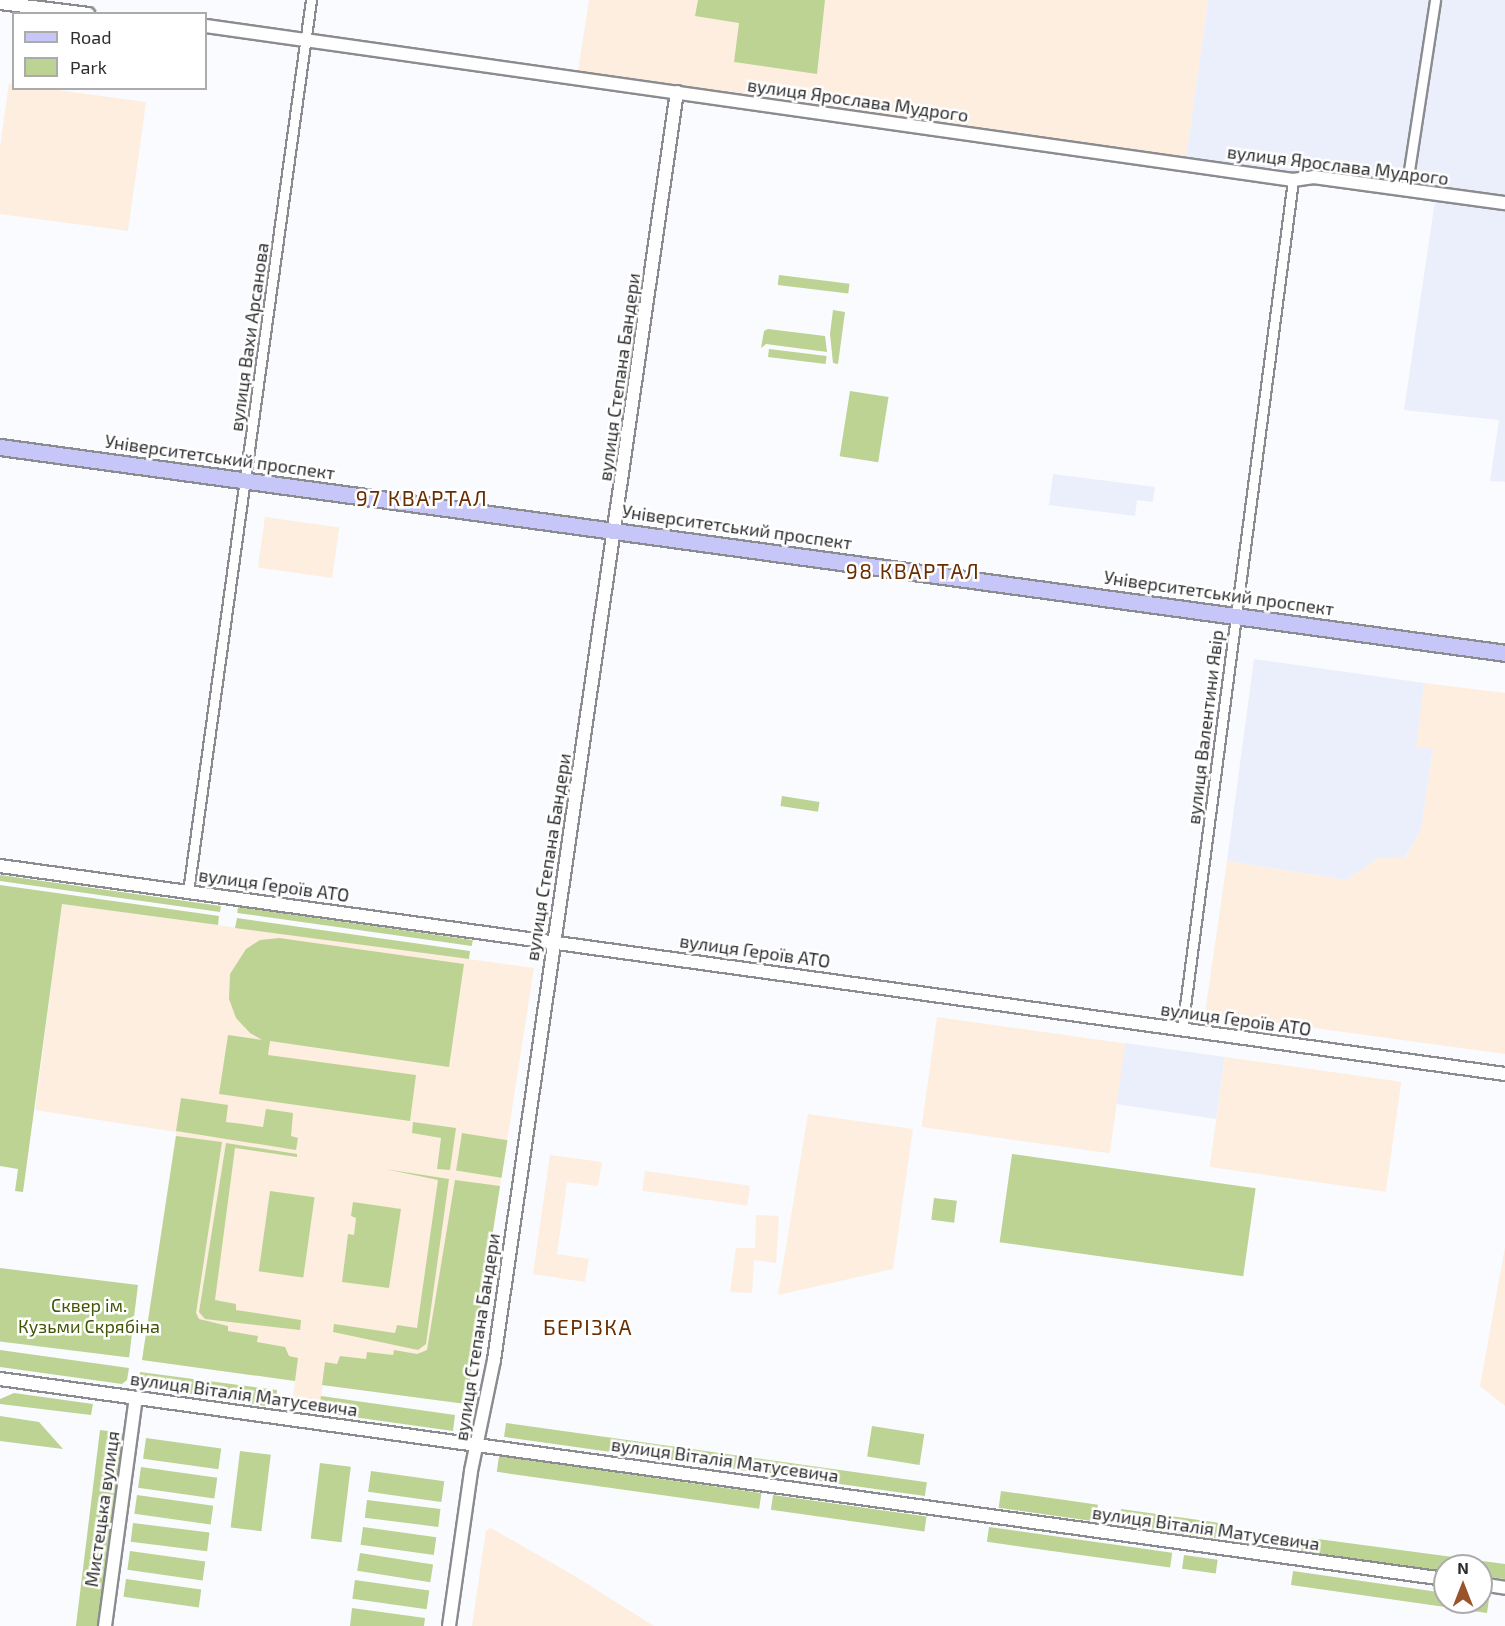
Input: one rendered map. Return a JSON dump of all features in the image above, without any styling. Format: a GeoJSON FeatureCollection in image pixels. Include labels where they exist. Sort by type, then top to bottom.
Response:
{"type":"FeatureCollection","features":[{"type":"Feature","properties":{"kind":"main road","name":"Університетський проспект"},"geometry":{"type":"LineString","coordinates":[[0,447],[1505,653]]}},
{"type":"Feature","properties":{"kind":"street","name":"вулиця Вахи Арсанова"},"geometry":{"type":"LineString","coordinates":[[188,892],[311,0]]}},
{"type":"Feature","properties":{"kind":"street"},"geometry":{"type":"LineString","coordinates":[[1406,190],[1435,0]]}},
{"type":"Feature","properties":{"kind":"street"},"geometry":{"type":"LineString","coordinates":[[0,3],[72,12]]}},
{"type":"Feature","properties":{"kind":"street","name":"вулиця Ярослава Мудрого"},"geometry":{"type":"LineString","coordinates":[[207,26],[1293,180],[1314,177],[1505,203]]}},
{"type":"Feature","properties":{"kind":"street","name":"вулиця Степана Бандери"},"geometry":{"type":"LineString","coordinates":[[449,1626],[554,942],[677,92]]}},
{"type":"Feature","properties":{"kind":"street","name":"вулиця Валентини Явір"},"geometry":{"type":"LineString","coordinates":[[1182,1029],[1293,180]]}},
{"type":"Feature","properties":{"kind":"street","name":"вулиця Героїв АТО"},"geometry":{"type":"LineString","coordinates":[[0,866],[1505,1074]]}},
{"type":"Feature","properties":{"kind":"street","name":"вулиця Віталія Матусевича"},"geometry":{"type":"LineString","coordinates":[[0,1379],[1433,1577]]}},
{"type":"Feature","properties":{"kind":"street","name":"Мистецька вулиця"},"geometry":{"type":"LineString","coordinates":[[105,1626],[136,1398]]}},
{"type":"Feature","properties":{"kind":"shaded area"},"geometry":{"type":"Polygon","coordinates":[[[589,0],[1208,0],[1185,165],[577,78],[589,0]]]}},
{"type":"Feature","properties":{"kind":"shaded area"},"geometry":{"type":"Polygon","coordinates":[[[1208,0],[1505,0],[1505,482],[1490,481],[1499,420],[1404,410],[1436,194],[1185,165],[1208,0]]]}},
{"type":"Feature","properties":{"kind":"shaded area"},"geometry":{"type":"Polygon","coordinates":[[[9,83],[12,84],[12,90],[57,90],[146,102],[128,231],[0,214],[0,148],[9,83]]]}},
{"type":"Feature","properties":{"kind":"shaded area"},"geometry":{"type":"Polygon","coordinates":[[[1053,474],[1155,487],[1153,502],[1137,500],[1135,516],[1049,505],[1053,474]]]}},
{"type":"Feature","properties":{"kind":"shaded area"},"geometry":{"type":"Polygon","coordinates":[[[265,517],[339,527],[332,578],[258,568],[265,517]]]}},
{"type":"Feature","properties":{"kind":"shaded area"},"geometry":{"type":"Polygon","coordinates":[[[1254,659],[1424,683],[1417,746],[1433,748],[1421,830],[1404,859],[1379,858],[1346,880],[1227,861],[1254,659]]]}},
{"type":"Feature","properties":{"kind":"shaded area"},"geometry":{"type":"Polygon","coordinates":[[[1424,683],[1505,693],[1505,1054],[1205,1013],[1227,861],[1346,880],[1379,858],[1405,858],[1421,830],[1433,749],[1416,747],[1424,683]]]}},
{"type":"Feature","properties":{"kind":"shaded area"},"geometry":{"type":"Polygon","coordinates":[[[62,904],[534,968],[466,1404],[323,1385],[319,1408],[292,1404],[295,1381],[142,1360],[176,1132],[35,1110],[62,904]]]}},
{"type":"Feature","properties":{"kind":"shaded area"},"geometry":{"type":"Polygon","coordinates":[[[937,1017],[1125,1043],[1110,1153],[922,1127],[937,1017]]]}},
{"type":"Feature","properties":{"kind":"shaded area"},"geometry":{"type":"Polygon","coordinates":[[[1125,1043],[1225,1057],[1216,1119],[1116,1104],[1125,1043]]]}},
{"type":"Feature","properties":{"kind":"shaded area"},"geometry":{"type":"Polygon","coordinates":[[[1225,1057],[1401,1082],[1386,1192],[1210,1167],[1225,1057]]]}},
{"type":"Feature","properties":{"kind":"shaded area"},"geometry":{"type":"Polygon","coordinates":[[[1107,1103],[1116,1104],[1112,1133],[1107,1103]]]}},
{"type":"Feature","properties":{"kind":"shaded area"},"geometry":{"type":"Polygon","coordinates":[[[808,1114],[913,1129],[893,1269],[778,1295],[808,1114]]]}},
{"type":"Feature","properties":{"kind":"shaded area"},"geometry":{"type":"Polygon","coordinates":[[[550,1155],[602,1162],[598,1186],[567,1182],[557,1254],[589,1259],[585,1282],[533,1274],[550,1155]]]}},
{"type":"Feature","properties":{"kind":"shaded area"},"geometry":{"type":"Polygon","coordinates":[[[645,1171],[750,1186],[747,1206],[642,1191],[645,1171]]]}},
{"type":"Feature","properties":{"kind":"shaded area"},"geometry":{"type":"Polygon","coordinates":[[[756,1215],[779,1216],[776,1263],[754,1260],[752,1293],[730,1292],[736,1248],[755,1248],[756,1215]]]}},
{"type":"Feature","properties":{"kind":"shaded area"},"geometry":{"type":"Polygon","coordinates":[[[1505,1247],[1505,1406],[1480,1386],[1505,1247]]]}},
{"type":"Feature","properties":{"kind":"shaded area"},"geometry":{"type":"Polygon","coordinates":[[[491,1528],[573,1575],[654,1626],[472,1626],[486,1530],[491,1528]]]}},
{"type":"Feature","properties":{"kind":"green space"},"geometry":{"type":"Polygon","coordinates":[[[698,0],[825,0],[817,74],[734,62],[739,23],[695,16],[698,0]]]}},
{"type":"Feature","properties":{"kind":"green space"},"geometry":{"type":"Polygon","coordinates":[[[779,275],[849,284],[848,294],[778,285],[779,275]]]}},
{"type":"Feature","properties":{"kind":"green space"},"geometry":{"type":"Polygon","coordinates":[[[833,310],[845,312],[838,364],[833,363],[830,334],[833,310]]]}},
{"type":"Feature","properties":{"kind":"green space"},"geometry":{"type":"Polygon","coordinates":[[[768,329],[825,336],[827,352],[766,344],[761,348],[764,331],[768,329]]]}},
{"type":"Feature","properties":{"kind":"green space"},"geometry":{"type":"Polygon","coordinates":[[[769,349],[827,356],[826,364],[768,357],[769,349]]]}},
{"type":"Feature","properties":{"kind":"green space"},"geometry":{"type":"Polygon","coordinates":[[[850,391],[889,397],[878,462],[840,456],[850,391]]]}},
{"type":"Feature","properties":{"kind":"green space"},"geometry":{"type":"Polygon","coordinates":[[[782,796],[820,802],[818,812],[780,806],[782,796]]]}},
{"type":"Feature","properties":{"kind":"green space"},"geometry":{"type":"Polygon","coordinates":[[[0,875],[221,906],[220,912],[0,881],[0,875]]]}},
{"type":"Feature","properties":{"kind":"green space"},"geometry":{"type":"Polygon","coordinates":[[[0,885],[219,916],[218,925],[62,904],[23,1192],[15,1191],[18,1169],[0,1166],[0,885]]]}},
{"type":"Feature","properties":{"kind":"green space"},"geometry":{"type":"Polygon","coordinates":[[[238,907],[473,940],[472,946],[237,913],[238,907]]]}},
{"type":"Feature","properties":{"kind":"green space"},"geometry":{"type":"Polygon","coordinates":[[[237,918],[470,951],[469,959],[235,928],[237,918]]]}},
{"type":"Feature","properties":{"kind":"green space"},"geometry":{"type":"Polygon","coordinates":[[[279,938],[464,964],[449,1067],[270,1041],[268,1055],[416,1075],[410,1121],[219,1094],[228,1035],[262,1040],[250,1033],[236,1018],[229,999],[230,974],[246,949],[260,940],[279,938]]]}},
{"type":"Feature","properties":{"kind":"green space"},"geometry":{"type":"Polygon","coordinates":[[[181,1098],[228,1105],[226,1122],[263,1127],[266,1109],[293,1113],[291,1136],[298,1138],[296,1150],[176,1131],[181,1098]]]}},
{"type":"Feature","properties":{"kind":"green space"},"geometry":{"type":"Polygon","coordinates":[[[413,1122],[456,1128],[450,1170],[437,1169],[441,1138],[412,1133],[413,1122]]]}},
{"type":"Feature","properties":{"kind":"green space"},"geometry":{"type":"Polygon","coordinates":[[[462,1133],[507,1140],[501,1178],[456,1171],[462,1133]]]}},
{"type":"Feature","properties":{"kind":"green space"},"geometry":{"type":"Polygon","coordinates":[[[176,1136],[222,1142],[196,1313],[199,1319],[228,1326],[228,1331],[258,1336],[257,1342],[285,1347],[289,1356],[298,1358],[295,1381],[142,1360],[176,1136]]]}},
{"type":"Feature","properties":{"kind":"green space"},"geometry":{"type":"Polygon","coordinates":[[[226,1143],[297,1154],[297,1157],[235,1148],[215,1300],[236,1304],[236,1310],[301,1320],[300,1330],[205,1319],[199,1312],[226,1143]]]}},
{"type":"Feature","properties":{"kind":"green space"},"geometry":{"type":"Polygon","coordinates":[[[1012,1154],[1256,1188],[1243,1276],[1000,1242],[1012,1154]]]}},
{"type":"Feature","properties":{"kind":"green space"},"geometry":{"type":"Polygon","coordinates":[[[385,1169],[449,1179],[426,1344],[418,1350],[333,1332],[334,1324],[395,1333],[397,1325],[417,1328],[438,1180],[385,1169]]]}},
{"type":"Feature","properties":{"kind":"green space"},"geometry":{"type":"Polygon","coordinates":[[[455,1180],[500,1186],[466,1404],[322,1385],[325,1362],[337,1364],[340,1356],[366,1359],[367,1352],[393,1355],[394,1350],[417,1354],[427,1350],[455,1180]]]}},
{"type":"Feature","properties":{"kind":"green space"},"geometry":{"type":"Polygon","coordinates":[[[270,1191],[315,1197],[303,1277],[259,1271],[270,1191]]]}},
{"type":"Feature","properties":{"kind":"green space"},"geometry":{"type":"Polygon","coordinates":[[[934,1198],[957,1201],[954,1223],[931,1220],[934,1198]]]}},
{"type":"Feature","properties":{"kind":"green space"},"geometry":{"type":"Polygon","coordinates":[[[353,1202],[401,1209],[389,1288],[342,1282],[348,1234],[354,1235],[356,1218],[351,1216],[353,1202]]]}},
{"type":"Feature","properties":{"kind":"green space","name":"Сквер ім. Кузьми Скрябіна"},"geometry":{"type":"Polygon","coordinates":[[[0,1268],[138,1285],[129,1357],[0,1342],[0,1268]]]}},
{"type":"Feature","properties":{"kind":"green space"},"geometry":{"type":"Polygon","coordinates":[[[0,1350],[129,1368],[127,1380],[122,1384],[0,1367],[0,1350]]]}},
{"type":"Feature","properties":{"kind":"green space"},"geometry":{"type":"Polygon","coordinates":[[[140,1372],[277,1390],[276,1402],[265,1406],[142,1386],[139,1383],[140,1372]]]}},
{"type":"Feature","properties":{"kind":"green space"},"geometry":{"type":"Polygon","coordinates":[[[14,1393],[93,1404],[91,1415],[0,1404],[0,1399],[14,1393]]]}},
{"type":"Feature","properties":{"kind":"green space"},"geometry":{"type":"Polygon","coordinates":[[[321,1396],[455,1415],[453,1431],[325,1413],[319,1408],[321,1396]]]}},
{"type":"Feature","properties":{"kind":"green space"},"geometry":{"type":"Polygon","coordinates":[[[0,1416],[39,1422],[63,1449],[0,1441],[0,1416]]]}},
{"type":"Feature","properties":{"kind":"green space"},"geometry":{"type":"Polygon","coordinates":[[[506,1423],[927,1482],[925,1496],[504,1437],[506,1423]]]}},
{"type":"Feature","properties":{"kind":"green space"},"geometry":{"type":"Polygon","coordinates":[[[872,1426],[924,1434],[919,1465],[867,1457],[872,1426]]]}},
{"type":"Feature","properties":{"kind":"green space"},"geometry":{"type":"Polygon","coordinates":[[[100,1430],[125,1433],[101,1626],[76,1626],[100,1430]]]}},
{"type":"Feature","properties":{"kind":"green space"},"geometry":{"type":"Polygon","coordinates":[[[146,1438],[221,1449],[218,1469],[143,1459],[146,1438]]]}},
{"type":"Feature","properties":{"kind":"green space"},"geometry":{"type":"Polygon","coordinates":[[[240,1451],[271,1455],[261,1531],[231,1527],[240,1451]]]}},
{"type":"Feature","properties":{"kind":"green space"},"geometry":{"type":"Polygon","coordinates":[[[499,1456],[761,1493],[759,1509],[497,1472],[499,1456]]]}},
{"type":"Feature","properties":{"kind":"green space"},"geometry":{"type":"Polygon","coordinates":[[[320,1463],[351,1467],[342,1542],[311,1538],[320,1463]]]}},
{"type":"Feature","properties":{"kind":"green space"},"geometry":{"type":"Polygon","coordinates":[[[141,1467],[217,1478],[214,1499],[138,1488],[141,1467]]]}},
{"type":"Feature","properties":{"kind":"green space"},"geometry":{"type":"Polygon","coordinates":[[[371,1471],[444,1481],[441,1502],[368,1492],[371,1471]]]}},
{"type":"Feature","properties":{"kind":"green space"},"geometry":{"type":"Polygon","coordinates":[[[1001,1491],[1098,1505],[1096,1521],[999,1508],[1001,1491]]]}},
{"type":"Feature","properties":{"kind":"green space"},"geometry":{"type":"Polygon","coordinates":[[[137,1495],[213,1506],[211,1525],[134,1514],[137,1495]]]}},
{"type":"Feature","properties":{"kind":"green space"},"geometry":{"type":"Polygon","coordinates":[[[773,1495],[926,1517],[924,1531],[771,1510],[773,1495]]]}},
{"type":"Feature","properties":{"kind":"green space"},"geometry":{"type":"Polygon","coordinates":[[[367,1500],[440,1509],[438,1527],[365,1518],[367,1500]]]}},
{"type":"Feature","properties":{"kind":"green space"},"geometry":{"type":"Polygon","coordinates":[[[1121,1509],[1218,1523],[1216,1538],[1119,1525],[1121,1509]]]}},
{"type":"Feature","properties":{"kind":"green space"},"geometry":{"type":"Polygon","coordinates":[[[133,1523],[209,1532],[207,1551],[131,1542],[133,1523]]]}},
{"type":"Feature","properties":{"kind":"green space"},"geometry":{"type":"Polygon","coordinates":[[[363,1527],[436,1537],[434,1555],[360,1545],[363,1527]]]}},
{"type":"Feature","properties":{"kind":"green space"},"geometry":{"type":"Polygon","coordinates":[[[989,1527],[1172,1553],[1170,1568],[987,1542],[989,1527]]]}},
{"type":"Feature","properties":{"kind":"green space"},"geometry":{"type":"Polygon","coordinates":[[[1303,1537],[1433,1554],[1433,1569],[1301,1551],[1303,1537]]]}},
{"type":"Feature","properties":{"kind":"green space"},"geometry":{"type":"Polygon","coordinates":[[[130,1551],[205,1562],[203,1580],[127,1570],[130,1551]]]}},
{"type":"Feature","properties":{"kind":"green space"},"geometry":{"type":"Polygon","coordinates":[[[360,1553],[433,1565],[430,1582],[357,1571],[360,1553]]]}},
{"type":"Feature","properties":{"kind":"green space"},"geometry":{"type":"Polygon","coordinates":[[[1184,1555],[1218,1560],[1216,1574],[1182,1569],[1184,1555]]]}},
{"type":"Feature","properties":{"kind":"green space"},"geometry":{"type":"Polygon","coordinates":[[[1493,1562],[1505,1564],[1505,1579],[1493,1578],[1493,1562]]]}},
{"type":"Feature","properties":{"kind":"green space"},"geometry":{"type":"Polygon","coordinates":[[[1293,1571],[1433,1591],[1433,1605],[1291,1585],[1293,1571]]]}},
{"type":"Feature","properties":{"kind":"green space"},"geometry":{"type":"Polygon","coordinates":[[[126,1579],[201,1590],[199,1607],[123,1597],[126,1579]]]}},
{"type":"Feature","properties":{"kind":"green space"},"geometry":{"type":"Polygon","coordinates":[[[355,1580],[429,1590],[427,1609],[352,1599],[355,1580]]]}},
{"type":"Feature","properties":{"kind":"green space"},"geometry":{"type":"Polygon","coordinates":[[[352,1608],[425,1618],[424,1626],[350,1626],[352,1608]]]}},
{"type":"Feature","properties":{"kind":"district","name":"97 КВАРТАЛ"},"geometry":{"type":"Point","coordinates":[422,498]}},
{"type":"Feature","properties":{"kind":"district","name":"98 КВАРТАЛ"},"geometry":{"type":"Point","coordinates":[913,571]}},
{"type":"Feature","properties":{"kind":"district","name":"БЕРІЗКА"},"geometry":{"type":"Point","coordinates":[588,1327]}}]}
